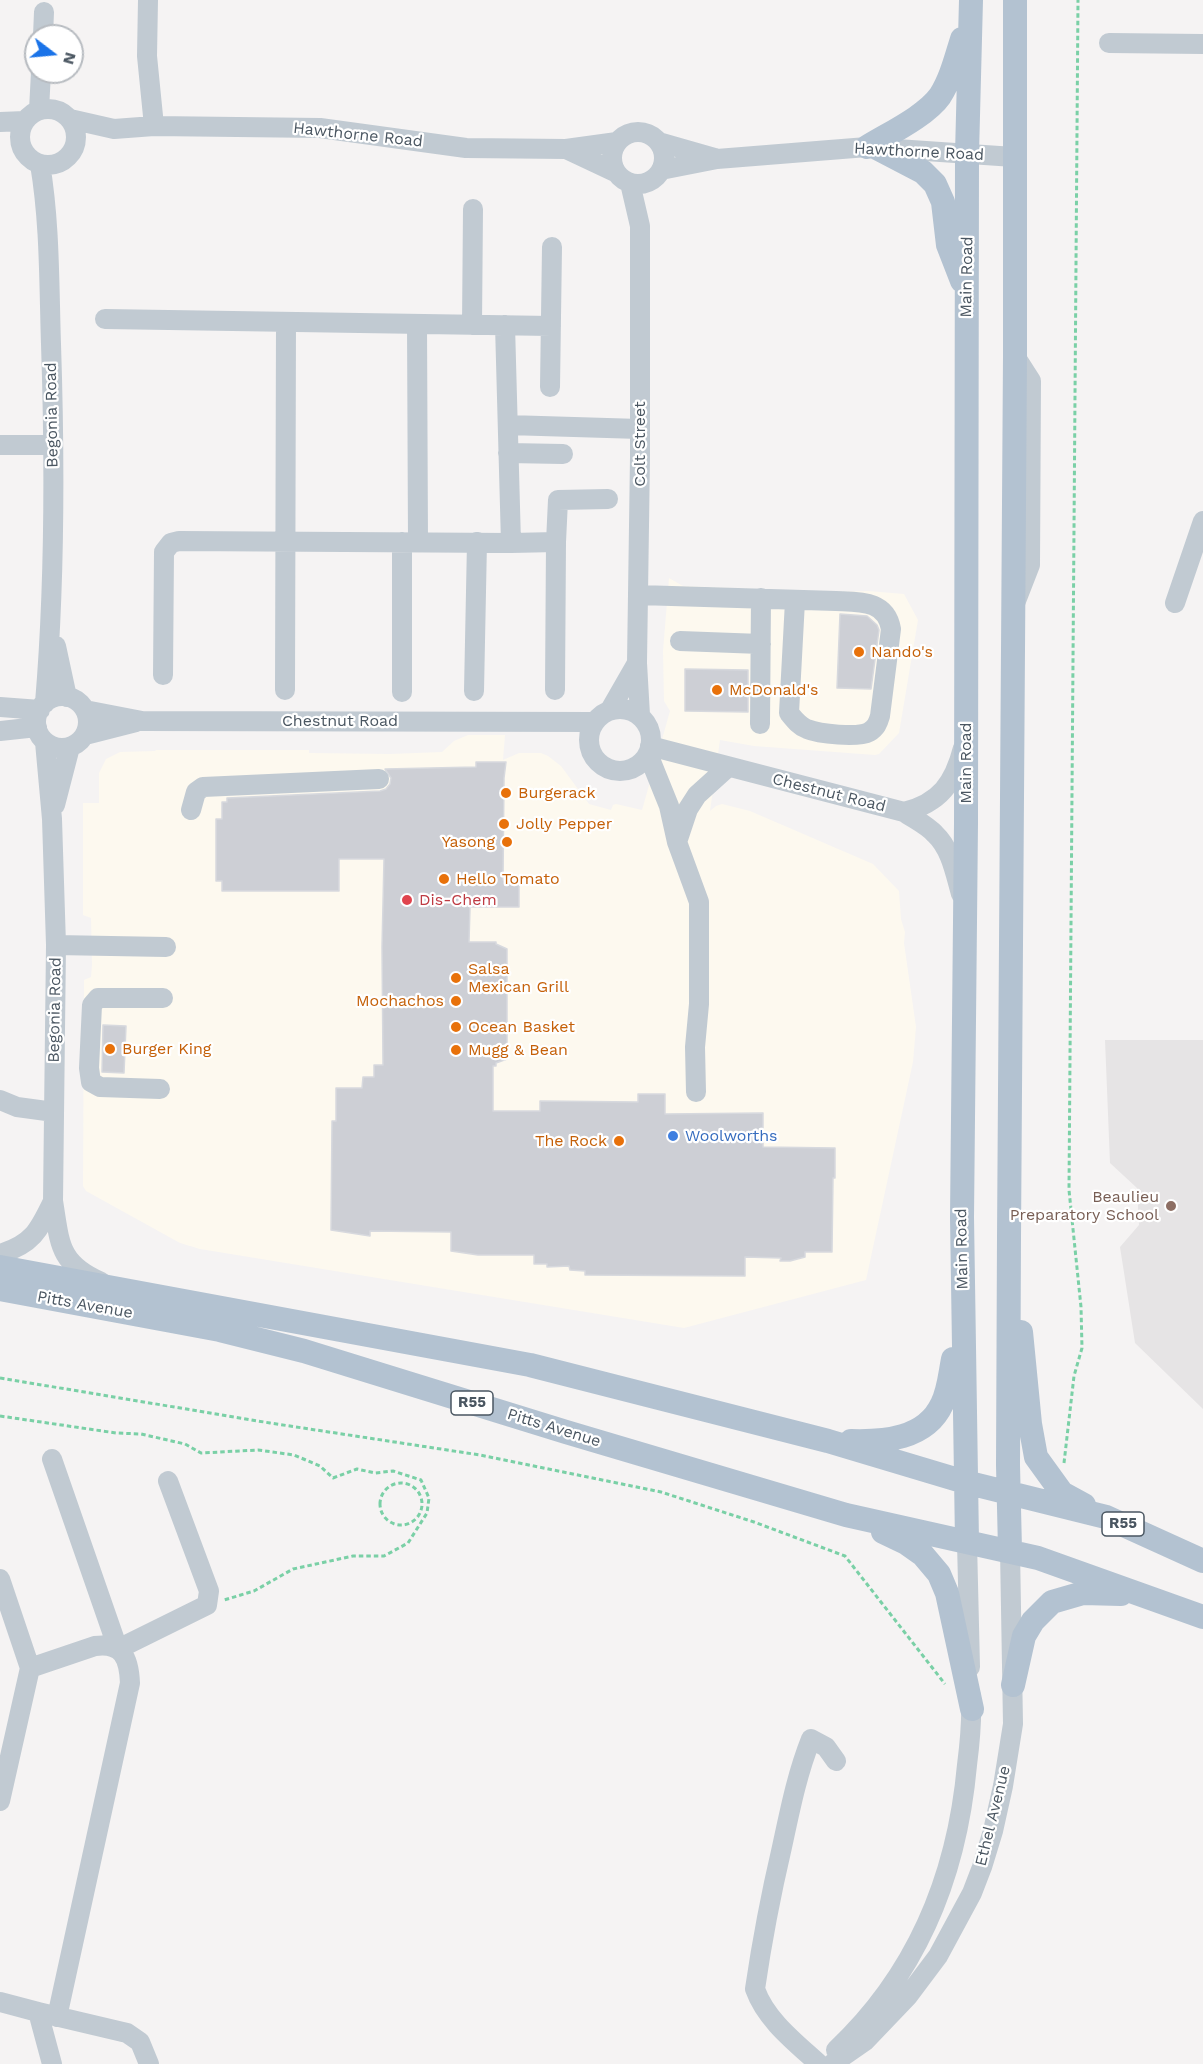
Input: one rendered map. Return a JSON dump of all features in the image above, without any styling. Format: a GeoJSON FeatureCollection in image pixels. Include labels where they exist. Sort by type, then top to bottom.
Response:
{"type":"FeatureCollection","features":[{"type":"Feature","properties":{"kind":"main road"},"geometry":{"type":"LineString","coordinates":[[1010,1550],[1008,1492],[1015,0]]}},
{"type":"Feature","properties":{"kind":"main road"},"geometry":{"type":"LineString","coordinates":[[966,295],[948,245],[943,202],[935,183],[923,172],[872,147],[921,113],[939,97],[957,57],[971,4]]}},
{"type":"Feature","properties":{"kind":"main road","name":"Main Road"},"geometry":{"type":"LineString","coordinates":[[967,1542],[962,1217],[967,154],[971,4]]}},
{"type":"Feature","properties":{"kind":"main road"},"geometry":{"type":"LineString","coordinates":[[828,1441],[874,1442],[900,1438],[928,1422],[941,1406],[949,1384],[960,1308],[962,1217]]}},
{"type":"Feature","properties":{"kind":"main road"},"geometry":{"type":"LineString","coordinates":[[1009,1237],[1026,1370],[1030,1424],[1036,1457],[1062,1493],[1106,1517]]}},
{"type":"Feature","properties":{"kind":"main road","name":"Pitts Avenue"},"geometry":{"type":"LineString","coordinates":[[0,1267],[530,1365],[828,1441],[965,1482]]}},
{"type":"Feature","properties":{"kind":"main road","name":"Pitts Avenue"},"geometry":{"type":"LineString","coordinates":[[0,1289],[220,1330],[304,1351],[846,1515],[967,1542]]}},
{"type":"Feature","properties":{"kind":"main road","name":"R55"},"geometry":{"type":"LineString","coordinates":[[965,1482],[1106,1517],[1203,1561]]}},
{"type":"Feature","properties":{"kind":"main road"},"geometry":{"type":"LineString","coordinates":[[846,1515],[906,1543],[923,1555],[939,1574],[947,1593],[972,1709]]}},
{"type":"Feature","properties":{"kind":"main road","name":"R55"},"geometry":{"type":"LineString","coordinates":[[967,1542],[1010,1550],[1079,1572],[1203,1617]]}},
{"type":"Feature","properties":{"kind":"main road"},"geometry":{"type":"LineString","coordinates":[[1013,1685],[1024,1636],[1033,1621],[1052,1602],[1083,1593],[1148,1597]]}},
{"type":"Feature","properties":{"kind":"street"},"geometry":{"type":"LineString","coordinates":[[148,0],[147,56],[154,126]]}},
{"type":"Feature","properties":{"kind":"street"},"geometry":{"type":"LineString","coordinates":[[44,24],[45,12]]}},
{"type":"Feature","properties":{"kind":"street"},"geometry":{"type":"LineString","coordinates":[[1109,43],[1203,44]]}},
{"type":"Feature","properties":{"kind":"street"},"geometry":{"type":"LineString","coordinates":[[0,129],[28,123],[56,110],[70,119],[74,127],[75,145],[65,159],[49,163],[26,154],[28,123],[38,84]]}},
{"type":"Feature","properties":{"kind":"street","name":"Hawthorne Road"},"geometry":{"type":"LineString","coordinates":[[70,119],[114,129],[154,126],[320,128],[466,148],[566,149],[617,142]]}},
{"type":"Feature","properties":{"kind":"street"},"geometry":{"type":"LineString","coordinates":[[0,122],[28,123]]}},
{"type":"Feature","properties":{"kind":"street","name":"Hawthorne Road"},"geometry":{"type":"LineString","coordinates":[[75,145],[114,129]]}},
{"type":"Feature","properties":{"kind":"street"},"geometry":{"type":"LineString","coordinates":[[638,132],[653,136],[659,142],[664,157],[656,175],[638,184],[623,178],[612,157],[617,142],[630,133],[638,132]]}},
{"type":"Feature","properties":{"kind":"street","name":"Hawthorne Road"},"geometry":{"type":"LineString","coordinates":[[659,142],[717,159]]}},
{"type":"Feature","properties":{"kind":"street","name":"Hawthorne Road"},"geometry":{"type":"LineString","coordinates":[[656,175],[717,159],[872,147],[1014,157]]}},
{"type":"Feature","properties":{"kind":"street","name":"Hawthorne Road"},"geometry":{"type":"LineString","coordinates":[[566,149],[623,178]]}},
{"type":"Feature","properties":{"kind":"street","name":"Begonia Road"},"geometry":{"type":"LineString","coordinates":[[49,163],[47,205],[53,445],[51,625],[42,720],[52,819],[56,945],[53,1201],[58,1234],[65,1256],[71,1265],[90,1277],[120,1290]]}},
{"type":"Feature","properties":{"kind":"street","name":"Colt Street"},"geometry":{"type":"LineString","coordinates":[[640,715],[637,663],[640,225],[656,175]]}},
{"type":"Feature","properties":{"kind":"street","name":"Colt Street"},"geometry":{"type":"LineString","coordinates":[[623,178],[640,225]]}},
{"type":"Feature","properties":{"kind":"street"},"geometry":{"type":"LineString","coordinates":[[472,325],[473,209]]}},
{"type":"Feature","properties":{"kind":"street"},"geometry":{"type":"LineString","coordinates":[[550,387],[552,247]]}},
{"type":"Feature","properties":{"kind":"street"},"geometry":{"type":"LineString","coordinates":[[105,319],[551,326]]}},
{"type":"Feature","properties":{"kind":"street"},"geometry":{"type":"LineString","coordinates":[[285,690],[286,322]]}},
{"type":"Feature","properties":{"kind":"street"},"geometry":{"type":"LineString","coordinates":[[402,692],[410,542],[417,324]]}},
{"type":"Feature","properties":{"kind":"street"},"geometry":{"type":"LineString","coordinates":[[505,325],[511,543]]}},
{"type":"Feature","properties":{"kind":"street"},"geometry":{"type":"LineString","coordinates":[[508,425],[640,429]]}},
{"type":"Feature","properties":{"kind":"street"},"geometry":{"type":"LineString","coordinates":[[0,445],[53,445]]}},
{"type":"Feature","properties":{"kind":"street"},"geometry":{"type":"LineString","coordinates":[[508,453],[563,454]]}},
{"type":"Feature","properties":{"kind":"street"},"geometry":{"type":"LineString","coordinates":[[555,690],[558,500],[608,500]]}},
{"type":"Feature","properties":{"kind":"street"},"geometry":{"type":"LineString","coordinates":[[1175,603],[1203,521]]}},
{"type":"Feature","properties":{"kind":"street"},"geometry":{"type":"LineString","coordinates":[[474,692],[477,542]]}},
{"type":"Feature","properties":{"kind":"street"},"geometry":{"type":"LineString","coordinates":[[163,675],[164,552],[171,543],[556,542]]}},
{"type":"Feature","properties":{"kind":"street"},"geometry":{"type":"LineString","coordinates":[[639,595],[856,602],[878,607],[886,616],[891,629],[880,716],[876,726],[868,733],[822,733],[805,729],[789,713],[795,601]]}},
{"type":"Feature","properties":{"kind":"street"},"geometry":{"type":"LineString","coordinates":[[760,724],[761,598]]}},
{"type":"Feature","properties":{"kind":"street","name":"Begonia Road"},"geometry":{"type":"LineString","coordinates":[[51,625],[67,697]]}},
{"type":"Feature","properties":{"kind":"street"},"geometry":{"type":"LineString","coordinates":[[680,641],[761,644]]}},
{"type":"Feature","properties":{"kind":"street","name":"Colt Street"},"geometry":{"type":"LineString","coordinates":[[610,710],[637,663]]}},
{"type":"Feature","properties":{"kind":"street"},"geometry":{"type":"LineString","coordinates":[[0,707],[42,720],[61,748],[78,741],[88,726],[85,710],[75,699],[60,696],[42,720],[0,731]]}},
{"type":"Feature","properties":{"kind":"street"},"geometry":{"type":"LineString","coordinates":[[626,709],[640,715],[647,723],[651,733],[649,750],[642,762],[634,768],[614,771],[596,761],[591,752],[588,742],[593,722],[601,714],[610,710],[626,709]]}},
{"type":"Feature","properties":{"kind":"street","name":"Chestnut Road"},"geometry":{"type":"LineString","coordinates":[[85,710],[142,721],[593,722]]}},
{"type":"Feature","properties":{"kind":"street","name":"Chestnut Road"},"geometry":{"type":"LineString","coordinates":[[78,741],[142,721]]}},
{"type":"Feature","properties":{"kind":"street","name":"Chestnut Road"},"geometry":{"type":"LineString","coordinates":[[538,722],[588,742]]}},
{"type":"Feature","properties":{"kind":"street","name":"Chestnut Road"},"geometry":{"type":"LineString","coordinates":[[904,812],[935,799],[948,786],[959,763],[966,733]]}},
{"type":"Feature","properties":{"kind":"street","name":"Begonia Road"},"geometry":{"type":"LineString","coordinates":[[52,819],[78,741]]}},
{"type":"Feature","properties":{"kind":"street"},"geometry":{"type":"LineString","coordinates":[[649,750],[669,806],[677,842],[699,902],[696,1092]]}},
{"type":"Feature","properties":{"kind":"street","name":"Chestnut Road"},"geometry":{"type":"LineString","coordinates":[[649,750],[728,767],[904,812],[934,833],[943,843],[951,859],[965,909]]}},
{"type":"Feature","properties":{"kind":"street"},"geometry":{"type":"LineString","coordinates":[[677,842],[688,809],[697,795],[728,767]]}},
{"type":"Feature","properties":{"kind":"street"},"geometry":{"type":"LineString","coordinates":[[634,768],[669,806]]}},
{"type":"Feature","properties":{"kind":"street"},"geometry":{"type":"LineString","coordinates":[[191,810],[196,792],[203,787],[379,779]]}},
{"type":"Feature","properties":{"kind":"street"},"geometry":{"type":"LineString","coordinates":[[56,945],[166,947]]}},
{"type":"Feature","properties":{"kind":"street"},"geometry":{"type":"LineString","coordinates":[[160,1089],[100,1087],[91,1082],[90,1057],[92,1005],[98,998],[163,998]]}},
{"type":"Feature","properties":{"kind":"street"},"geometry":{"type":"LineString","coordinates":[[0,1100],[17,1107],[54,1112]]}},
{"type":"Feature","properties":{"kind":"street"},"geometry":{"type":"LineString","coordinates":[[0,1254],[15,1250],[33,1237],[53,1201]]}},
{"type":"Feature","properties":{"kind":"street"},"geometry":{"type":"LineString","coordinates":[[52,1459],[118,1649],[126,1660],[130,1683],[48,2014],[52,2064]]}},
{"type":"Feature","properties":{"kind":"street"},"geometry":{"type":"LineString","coordinates":[[30,1668],[95,1646],[106,1644],[118,1649],[207,1605],[209,1591],[168,1480]]}},
{"type":"Feature","properties":{"kind":"street","name":"Ethel Avenue"},"geometry":{"type":"LineString","coordinates":[[820,2064],[856,2030],[893,1984],[930,1920],[949,1867],[966,1784],[972,1709],[967,1542]]}},
{"type":"Feature","properties":{"kind":"street","name":"Ethel Avenue"},"geometry":{"type":"LineString","coordinates":[[832,2064],[865,2041],[908,1996],[938,1956],[972,1893],[993,1831],[1013,1724],[1010,1550]]}},
{"type":"Feature","properties":{"kind":"street"},"geometry":{"type":"LineString","coordinates":[[0,1579],[30,1668],[0,1801]]}},
{"type":"Feature","properties":{"kind":"street"},"geometry":{"type":"LineString","coordinates":[[820,2064],[777,2024],[760,2002],[755,1989],[770,1899],[788,1818],[801,1763],[811,1739],[826,1747],[836,1761]]}},
{"type":"Feature","properties":{"kind":"street"},"geometry":{"type":"LineString","coordinates":[[0,2002],[127,2033],[140,2042],[149,2064]]}},
{"type":"Feature","properties":{"kind":"path"},"geometry":{"type":"LineString","coordinates":[[1062,1493],[1074,1376],[1082,1348],[1081,1307],[1069,1190],[1078,0]]}},
{"type":"Feature","properties":{"kind":"path"},"geometry":{"type":"LineString","coordinates":[[0,1378],[480,1455],[661,1492],[754,1522],[845,1556],[951,1691]]}},
{"type":"Feature","properties":{"kind":"path"},"geometry":{"type":"LineString","coordinates":[[0,1416],[116,1433],[141,1434],[185,1444],[201,1453],[258,1450],[294,1455],[320,1466],[333,1478],[357,1469],[375,1473],[393,1471],[421,1480],[429,1498],[427,1513],[408,1543],[384,1556],[353,1556],[293,1569],[254,1591],[207,1605]]}},
{"type":"Feature","properties":{"kind":"path"},"geometry":{"type":"LineString","coordinates":[[409,1485],[412,1476]]}},
{"type":"Feature","properties":{"kind":"path"},"geometry":{"type":"LineString","coordinates":[[395,1484],[409,1485],[420,1494],[421,1509],[413,1520],[407,1524],[393,1523],[383,1513],[380,1506],[384,1492],[389,1487],[395,1484]]}},
{"type":"Feature","properties":{"kind":"path"},"geometry":{"type":"LineString","coordinates":[[413,1520],[420,1527]]}},
{"type":"Feature","properties":{"kind":"shaded area"},"geometry":{"type":"Polygon","coordinates":[[[669,578],[683,586],[904,594],[918,620],[899,733],[879,754],[754,746],[720,740],[710,811],[722,804],[750,811],[873,864],[899,891],[916,1027],[913,1062],[866,1280],[684,1328],[200,1249],[180,1243],[86,1191],[83,1186],[84,980],[91,977],[92,965],[91,918],[83,915],[83,803],[99,803],[99,773],[106,759],[120,752],[156,750],[309,750],[309,753],[390,754],[442,752],[454,741],[468,735],[505,735],[503,760],[519,753],[541,753],[561,766],[589,804],[611,810],[616,804],[642,810],[670,711],[664,701],[663,651],[669,578]]]}},
{"type":"Feature","properties":{"kind":"shaded area","name":"Beaulieu Preparatory School"},"geometry":{"type":"Polygon","coordinates":[[[1105,1040],[1203,1040],[1203,1409],[1135,1343],[1120,1247],[1139,1225],[1137,1188],[1110,1163],[1105,1040]]]}},
{"type":"Feature","properties":{"kind":"building","name":"Nando's"},"geometry":{"type":"Polygon","coordinates":[[[840,614],[867,616],[877,625],[879,630],[871,689],[837,688],[840,614]]]}},
{"type":"Feature","properties":{"kind":"building","name":"McDonald's"},"geometry":{"type":"Polygon","coordinates":[[[685,669],[748,670],[748,712],[685,711],[685,669]]]}},
{"type":"Feature","properties":{"kind":"building"},"geometry":{"type":"Polygon","coordinates":[[[476,762],[506,762],[503,880],[519,881],[519,907],[470,907],[469,942],[496,942],[507,949],[507,1059],[493,1066],[493,1111],[540,1111],[540,1101],[638,1102],[638,1094],[665,1094],[665,1114],[763,1113],[763,1147],[835,1148],[832,1252],[805,1252],[805,1257],[790,1261],[780,1261],[781,1258],[745,1257],[745,1276],[585,1275],[585,1271],[570,1270],[569,1266],[547,1267],[547,1264],[534,1264],[534,1255],[478,1255],[451,1251],[451,1232],[370,1231],[370,1236],[331,1230],[332,1121],[336,1121],[336,1088],[362,1088],[363,1077],[374,1077],[374,1065],[383,1065],[384,859],[339,859],[339,891],[222,891],[222,881],[216,881],[216,819],[222,819],[222,802],[227,802],[227,798],[380,791],[386,789],[390,784],[391,778],[385,769],[476,767],[476,762]]]}},
{"type":"Feature","properties":{"kind":"building","name":"Burger King"},"geometry":{"type":"Polygon","coordinates":[[[103,1025],[126,1026],[124,1073],[102,1072],[103,1025]]]}},
{"type":"Feature","properties":{"kind":"place","name":"Nando's"},"geometry":{"type":"Point","coordinates":[859,652]}},
{"type":"Feature","properties":{"kind":"place","name":"McDonald's"},"geometry":{"type":"Point","coordinates":[717,690]}},
{"type":"Feature","properties":{"kind":"place","name":"Burgerack"},"geometry":{"type":"Point","coordinates":[506,793]}},
{"type":"Feature","properties":{"kind":"place","name":"Jolly Pepper"},"geometry":{"type":"Point","coordinates":[504,824]}},
{"type":"Feature","properties":{"kind":"place","name":"Yasong"},"geometry":{"type":"Point","coordinates":[507,842]}},
{"type":"Feature","properties":{"kind":"place","name":"Hello Tomato"},"geometry":{"type":"Point","coordinates":[444,879]}},
{"type":"Feature","properties":{"kind":"place","name":"Dis-Chem"},"geometry":{"type":"Point","coordinates":[407,900]}},
{"type":"Feature","properties":{"kind":"place","name":"Salsa Mexican Grill"},"geometry":{"type":"Point","coordinates":[456,978]}},
{"type":"Feature","properties":{"kind":"place","name":"Mochachos"},"geometry":{"type":"Point","coordinates":[456,1001]}},
{"type":"Feature","properties":{"kind":"place","name":"Ocean Basket"},"geometry":{"type":"Point","coordinates":[456,1027]}},
{"type":"Feature","properties":{"kind":"place","name":"Burger King"},"geometry":{"type":"Point","coordinates":[110,1049]}},
{"type":"Feature","properties":{"kind":"place","name":"Mugg & Bean"},"geometry":{"type":"Point","coordinates":[456,1050]}},
{"type":"Feature","properties":{"kind":"place","name":"Woolworths"},"geometry":{"type":"Point","coordinates":[673,1136]}},
{"type":"Feature","properties":{"kind":"place","name":"The Rock"},"geometry":{"type":"Point","coordinates":[619,1141]}},
{"type":"Feature","properties":{"kind":"place","name":"Beaulieu Preparatory School"},"geometry":{"type":"Point","coordinates":[1171,1206]}}]}
